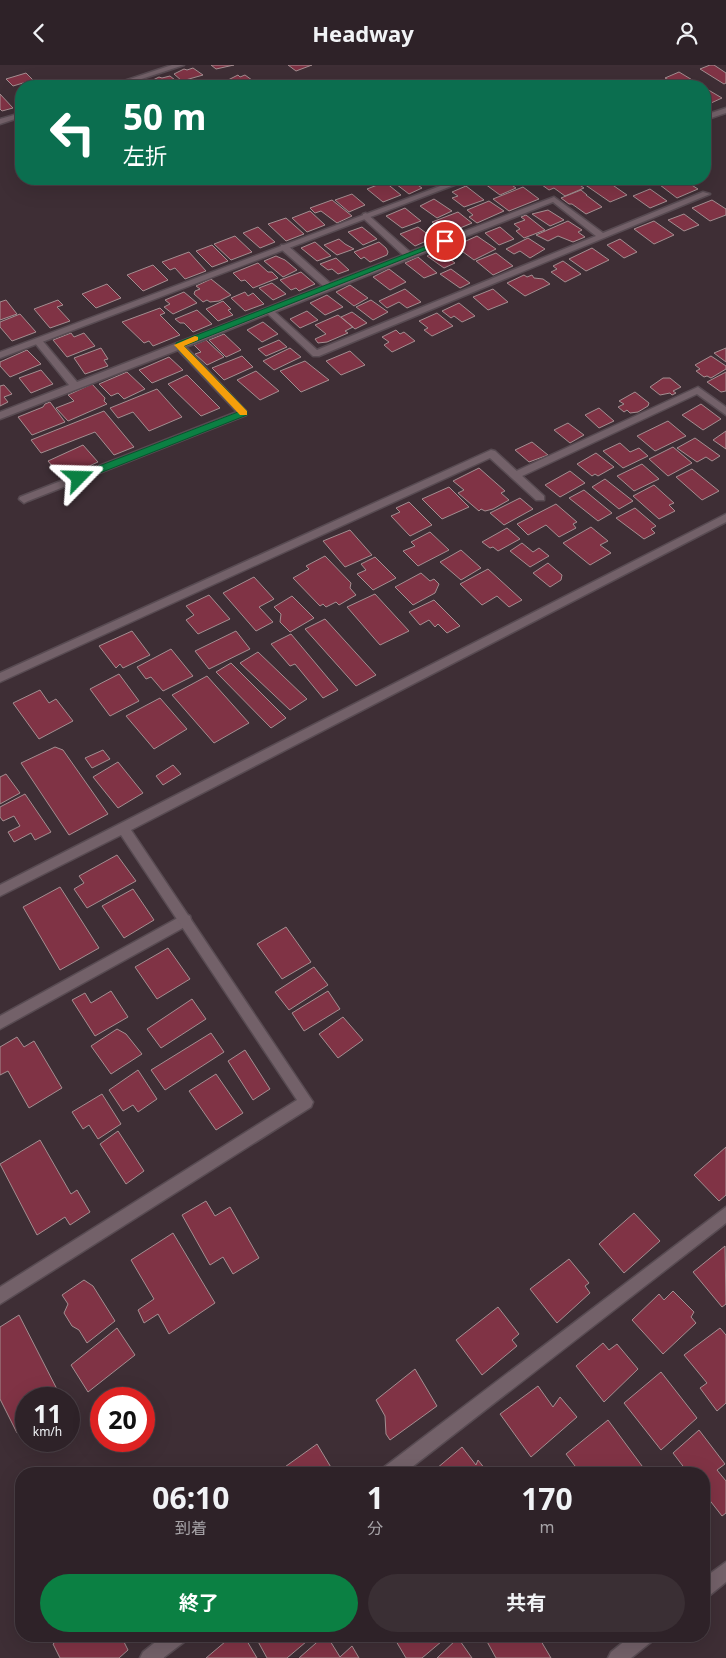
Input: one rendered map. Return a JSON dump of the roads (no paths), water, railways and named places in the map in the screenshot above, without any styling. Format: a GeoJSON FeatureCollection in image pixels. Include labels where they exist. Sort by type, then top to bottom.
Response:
{"type":"FeatureCollection","features":[{"type":"Feature","properties":{"kind":"street"},"geometry":{"type":"LineString","coordinates":[[132,80],[180,65]]}},
{"type":"Feature","properties":{"kind":"street"},"geometry":{"type":"LineString","coordinates":[[711,116],[726,110]]}},
{"type":"Feature","properties":{"kind":"street"},"geometry":{"type":"LineString","coordinates":[[0,122],[15,117]]}},
{"type":"Feature","properties":{"kind":"street"},"geometry":{"type":"LineString","coordinates":[[0,355],[450,185]]}},
{"type":"Feature","properties":{"kind":"street"},"geometry":{"type":"LineString","coordinates":[[268,310],[316,355],[706,194]]}},
{"type":"Feature","properties":{"kind":"street"},"geometry":{"type":"LineString","coordinates":[[0,416],[554,199],[602,237]]}},
{"type":"Feature","properties":{"kind":"street"},"geometry":{"type":"LineString","coordinates":[[366,216],[408,255]]}},
{"type":"Feature","properties":{"kind":"street"},"geometry":{"type":"LineString","coordinates":[[284,247],[329,287]]}},
{"type":"Feature","properties":{"kind":"street"},"geometry":{"type":"LineString","coordinates":[[38,341],[75,386]]}},
{"type":"Feature","properties":{"kind":"street"},"geometry":{"type":"LineString","coordinates":[[24,499],[244,413],[179,345]]}},
{"type":"Feature","properties":{"kind":"street"},"geometry":{"type":"LineString","coordinates":[[516,475],[698,390],[725,409]]}},
{"type":"Feature","properties":{"kind":"street"},"geometry":{"type":"LineString","coordinates":[[0,678],[491,453],[540,498]]}},
{"type":"Feature","properties":{"kind":"street"},"geometry":{"type":"LineString","coordinates":[[0,891],[726,518]]}},
{"type":"Feature","properties":{"kind":"street"},"geometry":{"type":"LineString","coordinates":[[0,1297],[306,1103],[122,828]]}},
{"type":"Feature","properties":{"kind":"street"},"geometry":{"type":"LineString","coordinates":[[0,1023],[185,920]]}},
{"type":"Feature","properties":{"kind":"street"},"geometry":{"type":"LineString","coordinates":[[398,1467],[726,1214]]}},
{"type":"Feature","properties":{"kind":"street"},"geometry":{"type":"LineString","coordinates":[[710,1584],[726,1571]]}},
{"type":"Feature","properties":{"kind":"street"},"geometry":{"type":"LineString","coordinates":[[153,1657],[171,1642]]}},
{"type":"Feature","properties":{"kind":"street"},"geometry":{"type":"LineString","coordinates":[[617,1658],[637,1642]]}}]}
